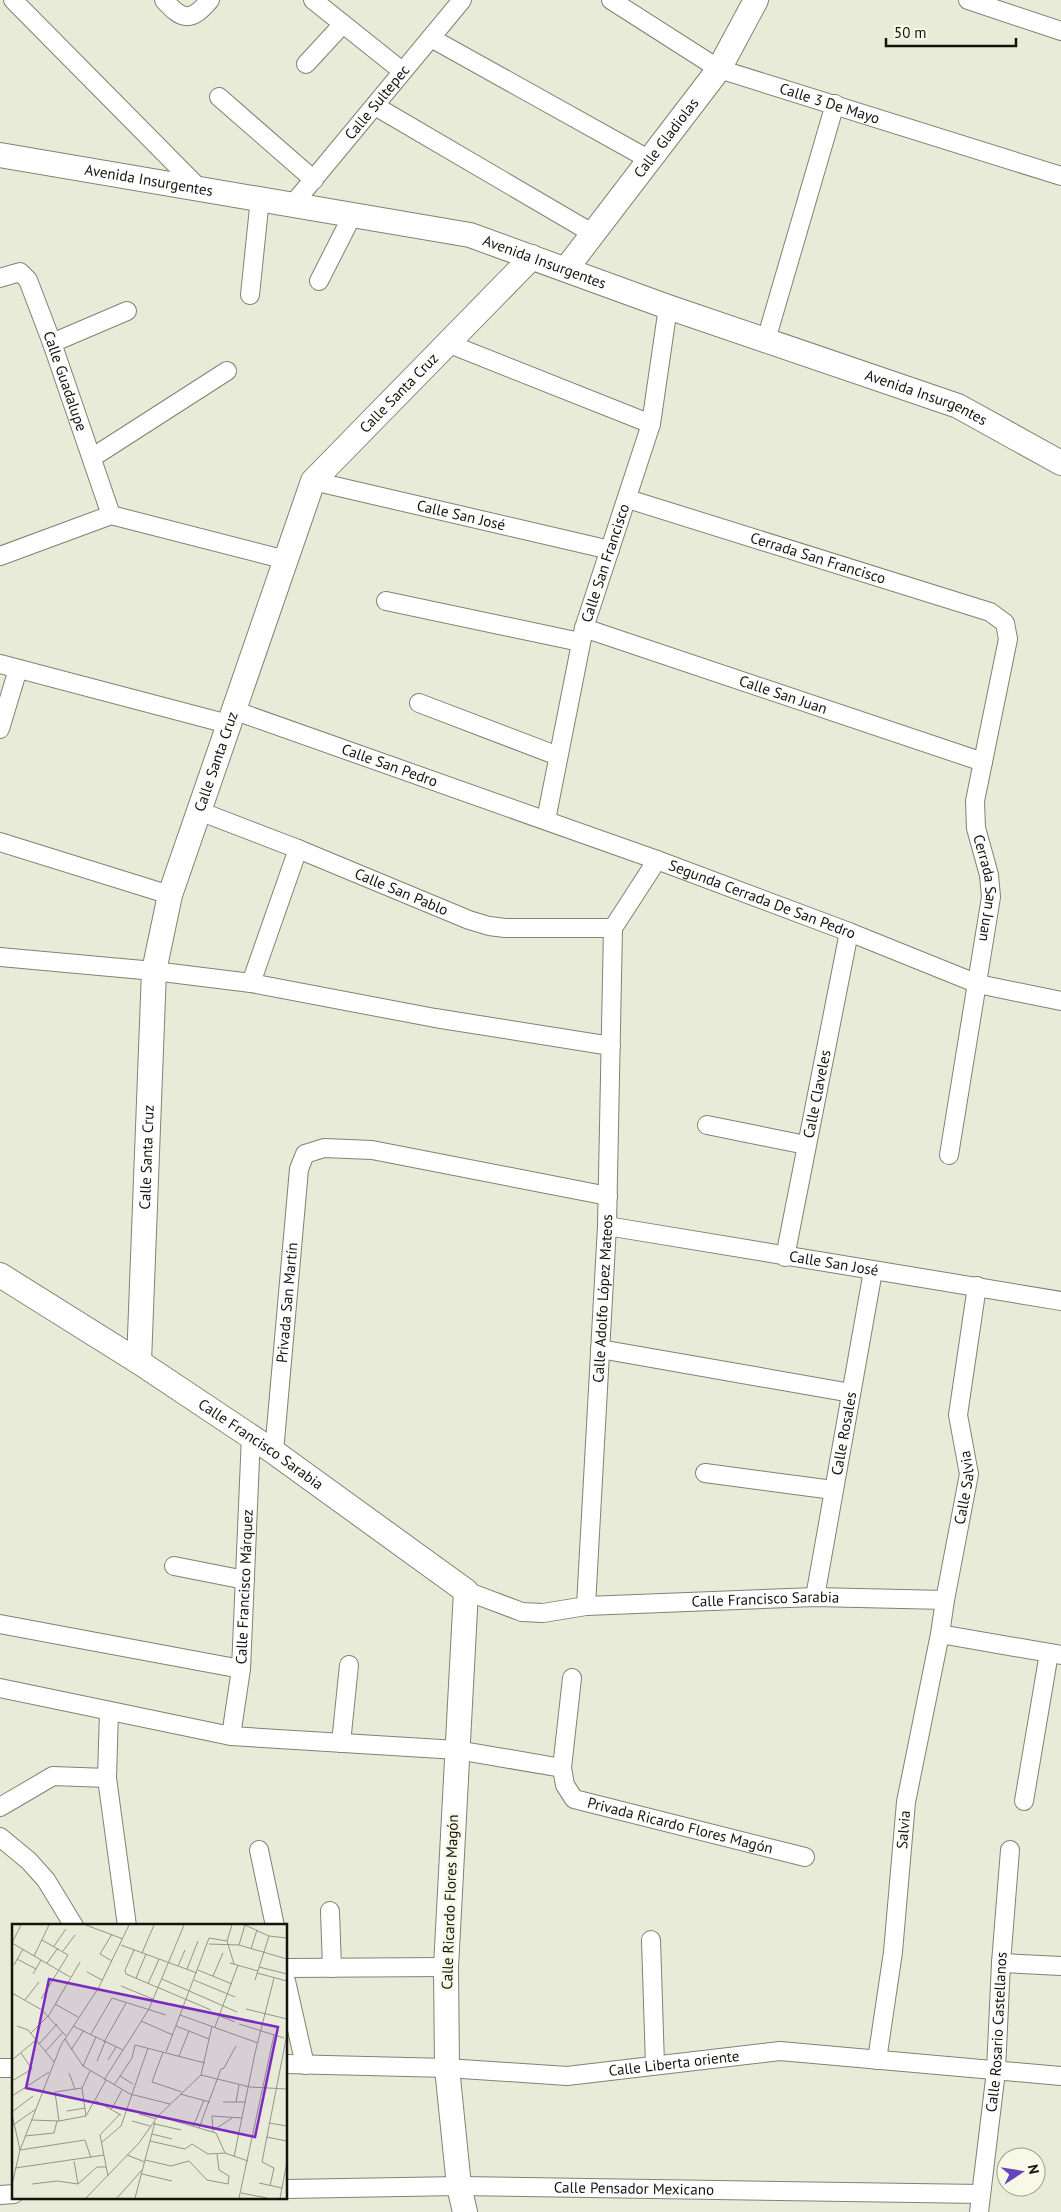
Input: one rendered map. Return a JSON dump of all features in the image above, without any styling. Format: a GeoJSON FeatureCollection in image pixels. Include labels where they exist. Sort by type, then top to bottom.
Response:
{"type":"FeatureCollection","features":[{"type":"Feature","properties":{"kind":"street"},"geometry":{"type":"LineString","coordinates":[[13,0],[199,188]]}},
{"type":"Feature","properties":{"kind":"street"},"geometry":{"type":"LineString","coordinates":[[164,0],[173,11],[187,17],[197,14],[210,0]]}},
{"type":"Feature","properties":{"kind":"street"},"geometry":{"type":"LineString","coordinates":[[313,0],[402,72]]}},
{"type":"Feature","properties":{"kind":"street","name":"Calle Sultepec"},"geometry":{"type":"LineString","coordinates":[[294,204],[462,0]]}},
{"type":"Feature","properties":{"kind":"street","name":"Calle 3 De Mayo"},"geometry":{"type":"LineString","coordinates":[[611,0],[719,69],[1061,176]]}},
{"type":"Feature","properties":{"kind":"street","name":"Calle Gladiolas"},"geometry":{"type":"LineString","coordinates":[[566,269],[719,69],[756,0]]}},
{"type":"Feature","properties":{"kind":"street"},"geometry":{"type":"LineString","coordinates":[[968,0],[1061,31]]}},
{"type":"Feature","properties":{"kind":"street"},"geometry":{"type":"LineString","coordinates":[[306,64],[342,25]]}},
{"type":"Feature","properties":{"kind":"street"},"geometry":{"type":"LineString","coordinates":[[431,38],[650,160]]}},
{"type":"Feature","properties":{"kind":"street"},"geometry":{"type":"LineString","coordinates":[[219,97],[314,180]]}},
{"type":"Feature","properties":{"kind":"street"},"geometry":{"type":"LineString","coordinates":[[766,340],[835,104]]}},
{"type":"Feature","properties":{"kind":"street"},"geometry":{"type":"LineString","coordinates":[[374,106],[592,233]]}},
{"type":"Feature","properties":{"kind":"street","name":"Avenida Insurgentes"},"geometry":{"type":"LineString","coordinates":[[0,155],[470,235],[668,307],[958,406],[1061,463]]}},
{"type":"Feature","properties":{"kind":"street"},"geometry":{"type":"LineString","coordinates":[[250,295],[260,198]]}},
{"type":"Feature","properties":{"kind":"street"},"geometry":{"type":"LineString","coordinates":[[319,281],[353,214]]}},
{"type":"Feature","properties":{"kind":"street","name":"Calle Santa Cruz"},"geometry":{"type":"LineString","coordinates":[[139,1362],[154,971],[170,895],[313,481],[532,257]]}},
{"type":"Feature","properties":{"kind":"street","name":"Calle Guadalupe"},"geometry":{"type":"LineString","coordinates":[[0,278],[20,272],[28,280],[93,457],[111,515]]}},
{"type":"Feature","properties":{"kind":"street","name":"Calle San Francisco"},"geometry":{"type":"LineString","coordinates":[[546,820],[582,635],[651,424],[668,307]]}},
{"type":"Feature","properties":{"kind":"street"},"geometry":{"type":"LineString","coordinates":[[52,343],[127,311]]}},
{"type":"Feature","properties":{"kind":"street"},"geometry":{"type":"LineString","coordinates":[[447,343],[651,424]]}},
{"type":"Feature","properties":{"kind":"street"},"geometry":{"type":"LineString","coordinates":[[93,457],[228,371]]}},
{"type":"Feature","properties":{"kind":"street","name":"Calle San José"},"geometry":{"type":"LineString","coordinates":[[313,481],[610,550]]}},
{"type":"Feature","properties":{"kind":"street","name":"Cerrada San Francisco"},"geometry":{"type":"LineString","coordinates":[[628,499],[990,612],[1005,623]]}},
{"type":"Feature","properties":{"kind":"street"},"geometry":{"type":"LineString","coordinates":[[0,556],[111,515],[286,560]]}},
{"type":"Feature","properties":{"kind":"street","name":"Calle San Juan"},"geometry":{"type":"LineString","coordinates":[[386,601],[582,635],[983,762]]}},
{"type":"Feature","properties":{"kind":"street","name":"Cerrada San Juan"},"geometry":{"type":"LineString","coordinates":[[949,1155],[991,897],[989,875],[976,828],[975,801],[1008,639],[1005,623]]}},
{"type":"Feature","properties":{"kind":"street","name":"Calle San Pedro"},"geometry":{"type":"LineString","coordinates":[[0,664],[231,717],[546,820]]}},
{"type":"Feature","properties":{"kind":"street"},"geometry":{"type":"LineString","coordinates":[[0,729],[18,669]]}},
{"type":"Feature","properties":{"kind":"street"},"geometry":{"type":"LineString","coordinates":[[418,703],[558,756]]}},
{"type":"Feature","properties":{"kind":"street","name":"Calle San Pablo"},"geometry":{"type":"LineString","coordinates":[[199,811],[298,849],[469,920],[489,926],[505,928],[613,928]]}},
{"type":"Feature","properties":{"kind":"street","name":"Segunda Cerrada De San Pedro"},"geometry":{"type":"LineString","coordinates":[[546,820],[849,932],[978,984]]}},
{"type":"Feature","properties":{"kind":"street"},"geometry":{"type":"LineString","coordinates":[[0,842],[170,895]]}},
{"type":"Feature","properties":{"kind":"street"},"geometry":{"type":"LineString","coordinates":[[250,983],[298,849]]}},
{"type":"Feature","properties":{"kind":"street"},"geometry":{"type":"LineString","coordinates":[[613,928],[657,860]]}},
{"type":"Feature","properties":{"kind":"street","name":"Calle Adolfo López Mateos"},"geometry":{"type":"LineString","coordinates":[[586,1606],[607,1226],[613,928]]}},
{"type":"Feature","properties":{"kind":"street","name":"Calle Claveles"},"geometry":{"type":"LineString","coordinates":[[785,1257],[849,932]]}},
{"type":"Feature","properties":{"kind":"street"},"geometry":{"type":"LineString","coordinates":[[0,957],[154,971],[250,983],[435,1018],[611,1046]]}},
{"type":"Feature","properties":{"kind":"street"},"geometry":{"type":"LineString","coordinates":[[978,984],[1061,1000]]}},
{"type":"Feature","properties":{"kind":"street"},"geometry":{"type":"LineString","coordinates":[[707,1125],[806,1145]]}},
{"type":"Feature","properties":{"kind":"street","name":"Privada San Martín"},"geometry":{"type":"LineString","coordinates":[[274,1452],[299,1169],[304,1154],[324,1148],[372,1150],[608,1196]]}},
{"type":"Feature","properties":{"kind":"street","name":"Calle San José"},"geometry":{"type":"LineString","coordinates":[[607,1226],[785,1257],[977,1286],[1061,1301]]}},
{"type":"Feature","properties":{"kind":"street","name":"Calle Rosales"},"geometry":{"type":"LineString","coordinates":[[815,1597],[873,1271]]}},
{"type":"Feature","properties":{"kind":"street","name":"Calle Francisco Sarabia"},"geometry":{"type":"LineString","coordinates":[[0,1275],[139,1362],[251,1436],[466,1591],[522,1612],[543,1613],[586,1606],[815,1597],[945,1600]]}},
{"type":"Feature","properties":{"kind":"street","name":"Calle Salvia"},"geometry":{"type":"LineString","coordinates":[[945,1600],[968,1474],[958,1415],[977,1286]]}},
{"type":"Feature","properties":{"kind":"street"},"geometry":{"type":"LineString","coordinates":[[600,1349],[851,1393]]}},
{"type":"Feature","properties":{"kind":"street","name":"Calle Francisco Márquez"},"geometry":{"type":"LineString","coordinates":[[231,1736],[241,1669],[251,1436]]}},
{"type":"Feature","properties":{"kind":"street"},"geometry":{"type":"LineString","coordinates":[[705,1474],[833,1490]]}},
{"type":"Feature","properties":{"kind":"street"},"geometry":{"type":"LineString","coordinates":[[174,1566],[245,1580]]}},
{"type":"Feature","properties":{"kind":"street","name":"Calle Ricardo Flores Magón"},"geometry":{"type":"LineString","coordinates":[[465,2212],[459,2186],[447,2068],[446,1967],[466,1591]]}},
{"type":"Feature","properties":{"kind":"street","name":"Salvia"},"geometry":{"type":"LineString","coordinates":[[877,2060],[893,1952],[906,1802],[940,1634],[945,1600]]}},
{"type":"Feature","properties":{"kind":"street"},"geometry":{"type":"LineString","coordinates":[[0,1624],[241,1669]]}},
{"type":"Feature","properties":{"kind":"street"},"geometry":{"type":"LineString","coordinates":[[940,1634],[1055,1654],[1024,1801]]}},
{"type":"Feature","properties":{"kind":"street"},"geometry":{"type":"LineString","coordinates":[[341,1743],[349,1665]]}},
{"type":"Feature","properties":{"kind":"street"},"geometry":{"type":"LineString","coordinates":[[0,1688],[231,1736],[457,1750],[562,1768],[572,1678]]}},
{"type":"Feature","properties":{"kind":"street"},"geometry":{"type":"LineString","coordinates":[[109,1711],[107,1778],[126,1924]]}},
{"type":"Feature","properties":{"kind":"street","name":"Privada Ricardo Flores Magón"},"geometry":{"type":"LineString","coordinates":[[562,1768],[565,1785],[574,1799],[805,1857]]}},
{"type":"Feature","properties":{"kind":"street"},"geometry":{"type":"LineString","coordinates":[[0,1807],[53,1776],[107,1778]]}},
{"type":"Feature","properties":{"kind":"street"},"geometry":{"type":"LineString","coordinates":[[0,1838],[29,1861],[46,1880],[73,1924]]}},
{"type":"Feature","properties":{"kind":"street"},"geometry":{"type":"LineString","coordinates":[[259,1850],[275,1924]]}},
{"type":"Feature","properties":{"kind":"street","name":"Calle Rosario Castellanos"},"geometry":{"type":"LineString","coordinates":[[979,2212],[996,2071],[1001,1963],[1010,1850]]}},
{"type":"Feature","properties":{"kind":"street"},"geometry":{"type":"LineString","coordinates":[[330,1911],[332,1968]]}},
{"type":"Feature","properties":{"kind":"street"},"geometry":{"type":"LineString","coordinates":[[650,1940],[655,2065]]}},
{"type":"Feature","properties":{"kind":"street"},"geometry":{"type":"LineString","coordinates":[[1001,1963],[1061,1966]]}},
{"type":"Feature","properties":{"kind":"street"},"geometry":{"type":"LineString","coordinates":[[288,1968],[446,1967]]}},
{"type":"Feature","properties":{"kind":"street"},"geometry":{"type":"LineString","coordinates":[[288,1990],[305,2065]]}},
{"type":"Feature","properties":{"kind":"street","name":"Calle Liberta oriente"},"geometry":{"type":"LineString","coordinates":[[288,2064],[447,2068],[567,2076],[780,2052],[1061,2076]]}},
{"type":"Feature","properties":{"kind":"street","name":"Calle Pensador Mexicano"},"geometry":{"type":"LineString","coordinates":[[288,2189],[459,2186],[980,2194]]}}]}
